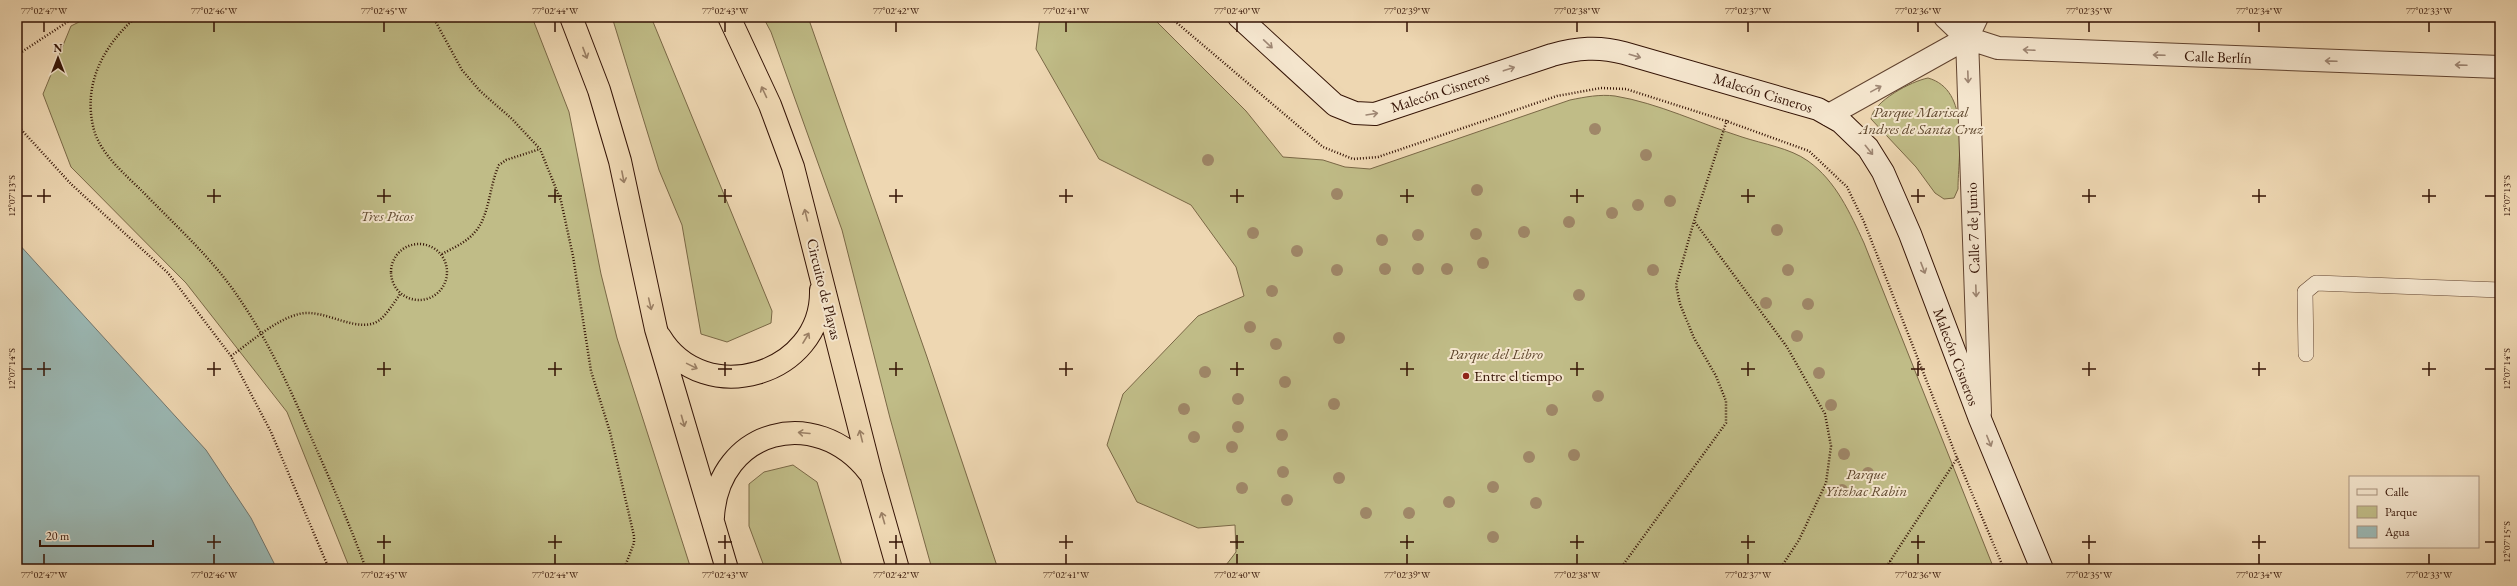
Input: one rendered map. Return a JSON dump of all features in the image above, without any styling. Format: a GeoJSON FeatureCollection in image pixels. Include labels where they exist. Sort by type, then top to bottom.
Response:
{"type":"FeatureCollection","features":[{"type":"Feature","properties":{"kind":"highway"},"geometry":{"type":"LineString","coordinates":[[571,17],[599,90],[620,161],[656,329],[727,569]]}},
{"type":"Feature","properties":{"kind":"highway","name":"Circuito de Playas"},"geometry":{"type":"LineString","coordinates":[[729,17],[770,105],[793,167],[870,474],[898,569]]}},
{"type":"Feature","properties":{"kind":"highway"},"geometry":{"type":"LineString","coordinates":[[656,329],[668,350],[688,366],[718,376],[736,377],[761,373],[784,362],[802,345],[815,323],[821,300],[821,274]]}},
{"type":"Feature","properties":{"kind":"highway"},"geometry":{"type":"LineString","coordinates":[[713,524],[714,502],[725,473],[734,460],[751,446],[772,436],[794,432],[817,434],[838,443],[856,456],[870,474]]}},
{"type":"Feature","properties":{"kind":"street","name":"Malecón Cisneros"},"geometry":{"type":"LineString","coordinates":[[1239,17],[1335,105],[1364,115],[1375,114],[1552,55],[1585,48],[1618,51],[1806,105],[1830,115],[1855,134],[1876,159],[1883,172],[1910,234],[1980,419],[2042,569]]}},
{"type":"Feature","properties":{"kind":"street","name":"Calle Berlín"},"geometry":{"type":"LineString","coordinates":[[1945,17],[1967,38],[1998,48],[2500,67]]}},
{"type":"Feature","properties":{"kind":"street","name":"Calle 7 de Junio"},"geometry":{"type":"LineString","coordinates":[[1977,17],[1967,38],[1980,419]]}},
{"type":"Feature","properties":{"kind":"street"},"geometry":{"type":"LineString","coordinates":[[1830,115],[1967,38]]}},
{"type":"Feature","properties":{"kind":"lane"},"geometry":{"type":"LineString","coordinates":[[2306,354],[2305,292],[2316,283],[2500,290]]}},
{"type":"Feature","properties":{"kind":"path"},"geometry":{"type":"LineString","coordinates":[[17,55],[75,17]]}},
{"type":"Feature","properties":{"kind":"path"},"geometry":{"type":"LineString","coordinates":[[136,17],[123,29],[105,52],[93,80],[91,109],[94,131],[108,156],[197,247],[229,284],[261,335],[302,416],[366,569]]}},
{"type":"Feature","properties":{"kind":"path"},"geometry":{"type":"LineString","coordinates":[[433,17],[462,70],[480,91],[512,119],[540,149],[561,201],[573,256],[591,371],[610,432],[634,536],[634,543],[624,569]]}},
{"type":"Feature","properties":{"kind":"path"},"geometry":{"type":"LineString","coordinates":[[1170,17],[1323,147],[1353,159],[1378,157],[1557,96],[1601,88],[1626,89],[1726,121],[1809,151],[1847,187],[1864,222],[1957,458],[2004,569]]}},
{"type":"Feature","properties":{"kind":"path"},"geometry":{"type":"LineString","coordinates":[[1620,569],[1726,423],[1726,401],[1716,376],[1694,338],[1680,304],[1676,285],[1694,221],[1738,86]]}},
{"type":"Feature","properties":{"kind":"path"},"geometry":{"type":"LineString","coordinates":[[17,125],[71,184],[168,273],[231,356],[271,432],[329,569]]}},
{"type":"Feature","properties":{"kind":"path"},"geometry":{"type":"LineString","coordinates":[[442,254],[467,240],[476,232],[482,221],[499,165],[506,160],[540,149]]}},
{"type":"Feature","properties":{"kind":"path"},"geometry":{"type":"LineString","coordinates":[[1694,221],[1786,347],[1825,414],[1831,446],[1826,483],[1799,540],[1780,569]]}},
{"type":"Feature","properties":{"kind":"path"},"geometry":{"type":"LineString","coordinates":[[426,244],[442,254],[447,262],[447,280],[437,294],[428,299],[419,300],[400,293],[394,286],[391,268],[399,251],[412,245],[426,244]]}},
{"type":"Feature","properties":{"kind":"path"},"geometry":{"type":"LineString","coordinates":[[231,356],[261,335],[299,314],[313,313],[331,316],[353,324],[365,325],[374,323],[382,318],[400,293]]}},
{"type":"Feature","properties":{"kind":"path"},"geometry":{"type":"LineString","coordinates":[[1885,569],[1969,442],[1980,419]]}},
{"type":"Feature","properties":{"kind":"path"},"geometry":{"type":"LineString","coordinates":[[1890,561],[1894,569]]}},
{"type":"Feature","properties":{"kind":"green space","name":"Tres Picos"},"geometry":{"type":"Polygon","coordinates":[[[89,17],[532,17],[569,112],[601,274],[617,338],[691,569],[350,569],[287,412],[186,283],[71,167],[43,94],[71,26],[89,17]]]}},
{"type":"Feature","properties":{"kind":"green space"},"geometry":{"type":"Polygon","coordinates":[[[612,17],[651,17],[772,311],[771,323],[727,342],[701,334],[682,225],[659,170],[612,17]]]}},
{"type":"Feature","properties":{"kind":"green space"},"geometry":{"type":"Polygon","coordinates":[[[763,17],[808,17],[927,357],[998,569],[932,569],[890,418],[842,230],[771,32],[763,17]]]}},
{"type":"Feature","properties":{"kind":"green space","name":"Parque del Libro"},"geometry":{"type":"Polygon","coordinates":[[[1040,17],[1152,17],[1246,111],[1283,157],[1323,160],[1345,167],[1370,169],[1570,100],[1604,95],[1631,99],[1679,114],[1727,132],[1785,150],[1808,161],[1827,178],[1848,209],[1859,232],[1994,569],[1223,569],[1236,552],[1235,525],[1198,528],[1137,502],[1107,445],[1123,394],[1198,316],[1244,296],[1236,267],[1191,205],[1099,159],[1036,49],[1040,17]]]}},
{"type":"Feature","properties":{"kind":"green space","name":"Parque Mariscal Andres de Santa Cruz"},"geometry":{"type":"Polygon","coordinates":[[[1928,78],[1942,85],[1951,95],[1956,109],[1960,142],[1958,189],[1954,198],[1944,199],[1935,193],[1916,167],[1871,119],[1873,112],[1878,105],[1894,93],[1913,83],[1928,78]]]}},
{"type":"Feature","properties":{"kind":"green space"},"geometry":{"type":"Polygon","coordinates":[[[793,465],[817,482],[843,569],[765,569],[749,526],[749,484],[764,472],[793,465]]]}},
{"type":"Feature","properties":{"kind":"water"},"geometry":{"type":"Polygon","coordinates":[[[17,242],[206,450],[251,518],[277,569],[17,569],[17,242]]]}},
{"type":"Feature","properties":{"kind":"place","name":"Entre el tiempo"},"geometry":{"type":"Point","coordinates":[1466,376]}},
{"type":"Feature","properties":{"kind":"park label","name":"Parque Yitzhac Rabin"},"geometry":{"type":"Point","coordinates":[1866,482]}}]}
